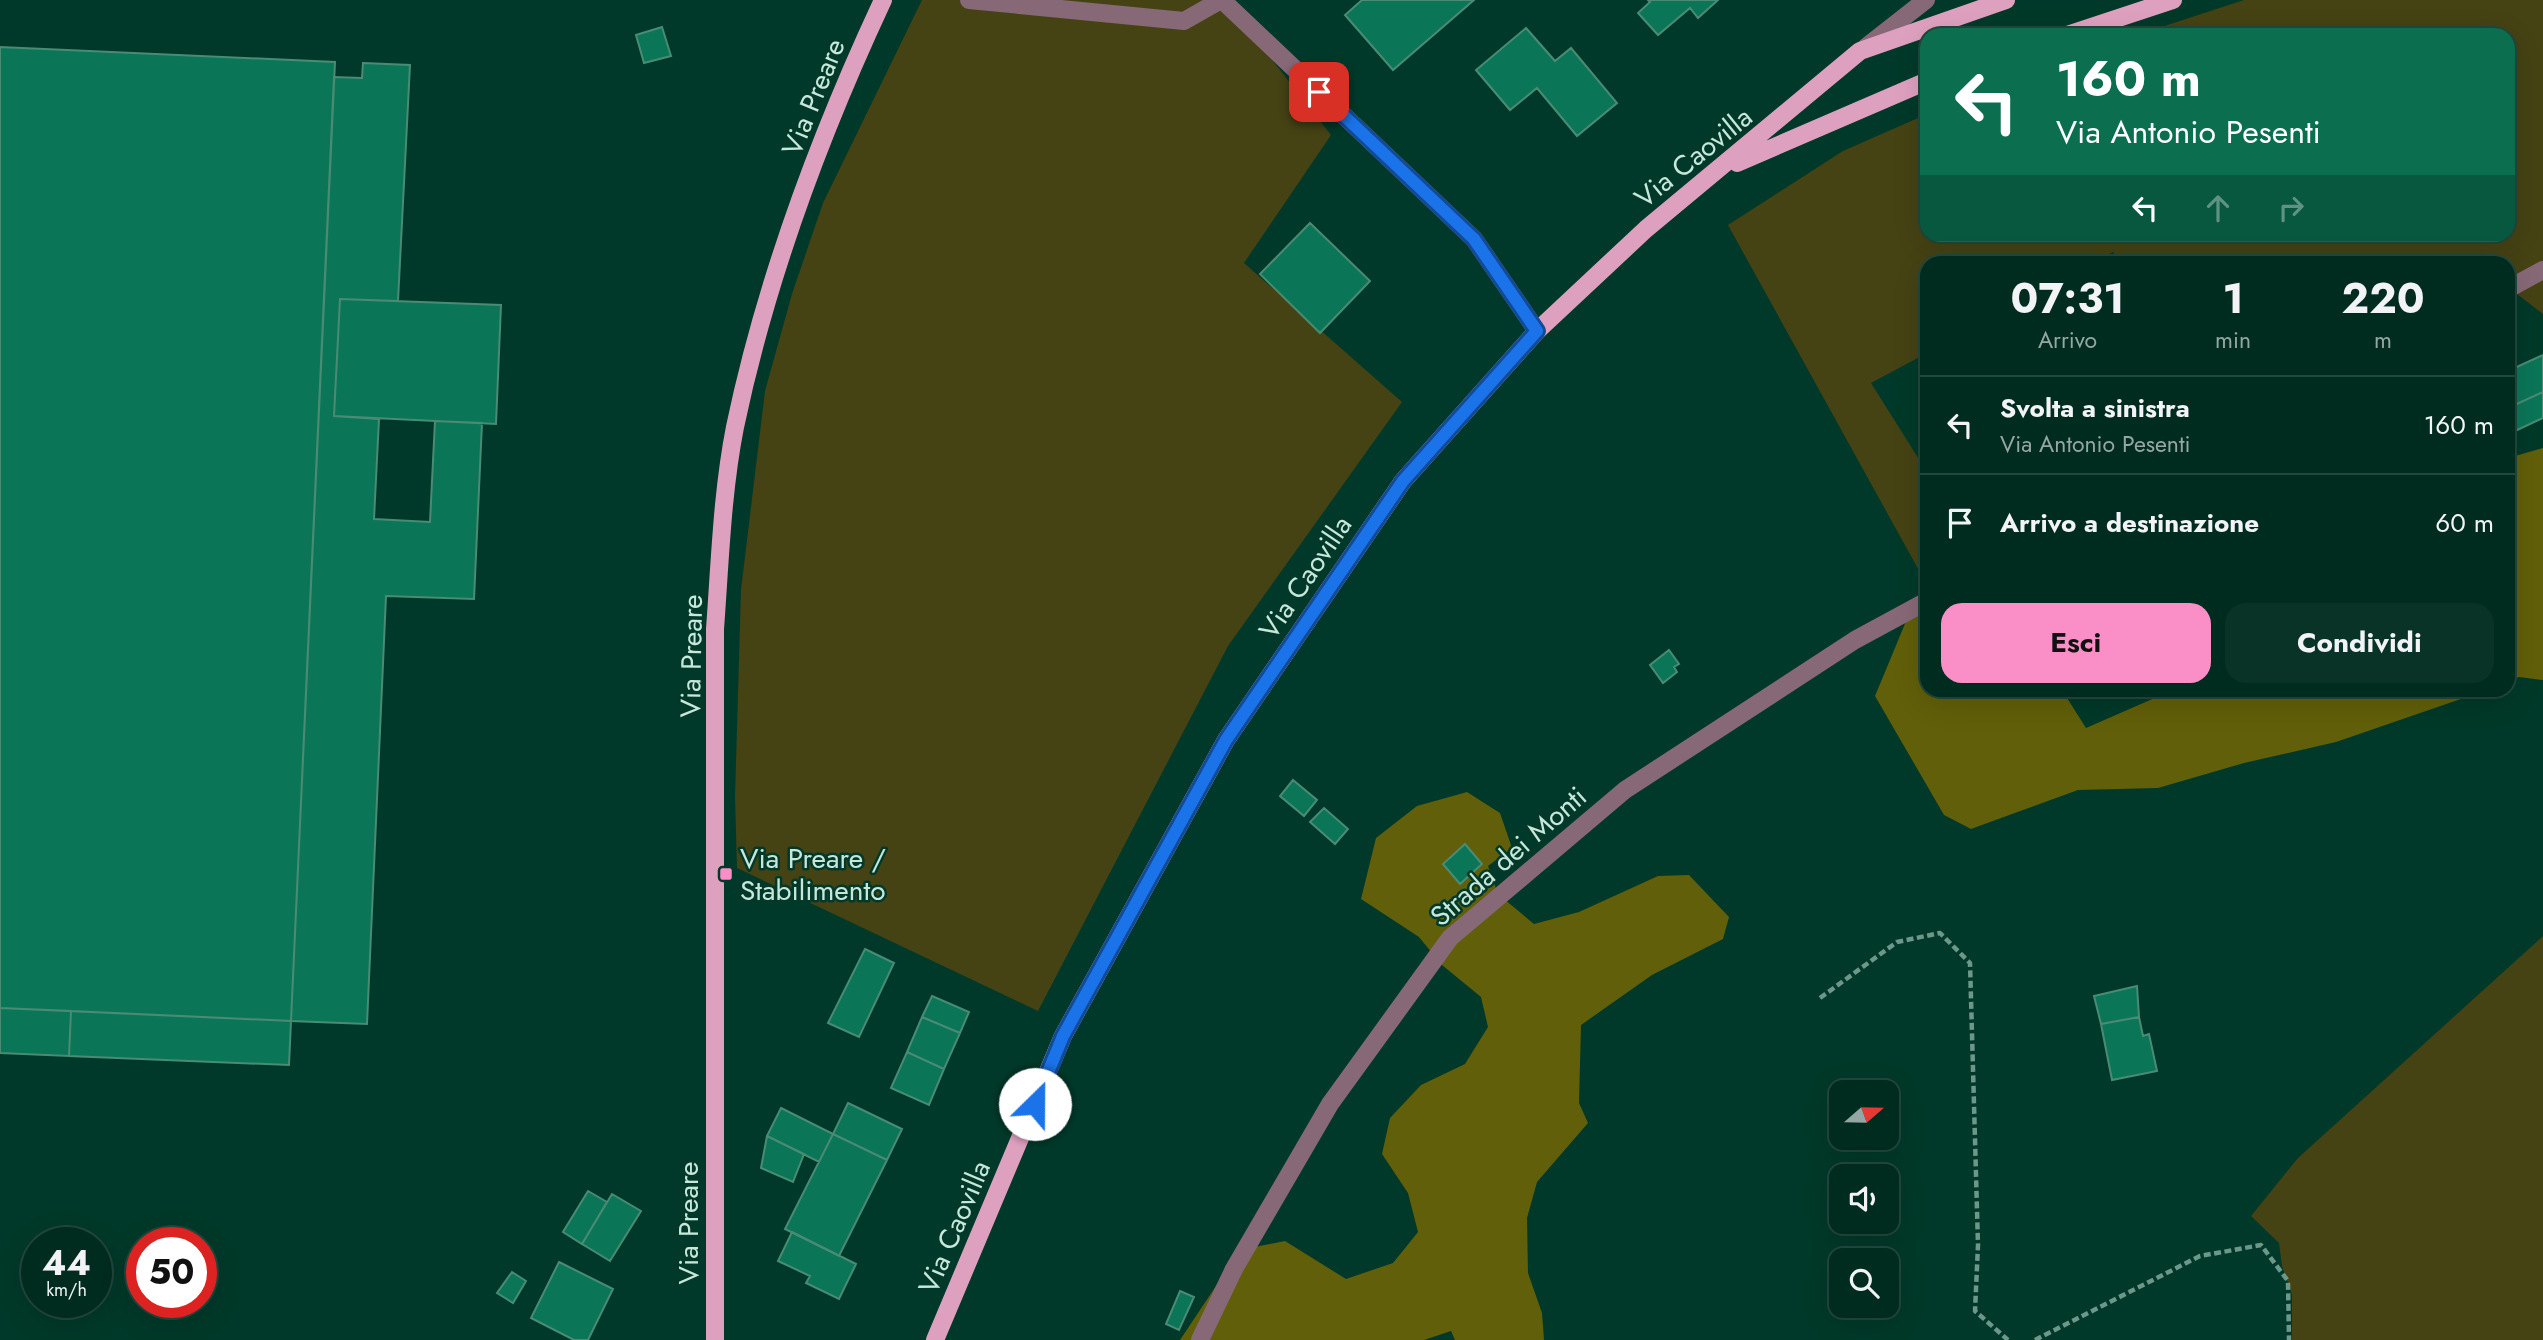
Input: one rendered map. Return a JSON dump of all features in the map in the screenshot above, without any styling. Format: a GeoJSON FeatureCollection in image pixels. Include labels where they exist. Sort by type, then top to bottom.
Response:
{"type":"FeatureCollection","features":[{"type":"Feature","properties":{"kind":"main road","name":"Via Preare"},"geometry":{"type":"LineString","coordinates":[[715,1340],[715,629],[726,494],[735,430],[757,334],[793,219],[836,101],[883,0]]}},
{"type":"Feature","properties":{"kind":"main road"},"geometry":{"type":"LineString","coordinates":[[1926,28],[2006,0]]}},
{"type":"Feature","properties":{"kind":"main road"},"geometry":{"type":"LineString","coordinates":[[2088,28],[2173,0]]}},
{"type":"Feature","properties":{"kind":"main road"},"geometry":{"type":"LineString","coordinates":[[1860,51],[1920,30]]}},
{"type":"Feature","properties":{"kind":"main road","name":"Via Caovilla"},"geometry":{"type":"LineString","coordinates":[[935,1340],[1063,1036],[1226,740],[1403,481],[1537,331],[1646,229],[1860,51]]}},
{"type":"Feature","properties":{"kind":"main road"},"geometry":{"type":"LineString","coordinates":[[1718,171],[1920,84]]}},
{"type":"Feature","properties":{"kind":"street"},"geometry":{"type":"LineString","coordinates":[[969,0],[1184,21],[1222,0],[1474,239],[1537,331]]}},
{"type":"Feature","properties":{"kind":"street","name":"Via Caovilla"},"geometry":{"type":"LineString","coordinates":[[1860,51],[1926,0]]}},
{"type":"Feature","properties":{"kind":"street"},"geometry":{"type":"LineString","coordinates":[[2515,285],[2543,270]]}},
{"type":"Feature","properties":{"kind":"street","name":"Strada dei Monti"},"geometry":{"type":"LineString","coordinates":[[1200,1340],[1234,1269],[1330,1104],[1450,939],[1625,790],[1855,640],[1920,605]]}},
{"type":"Feature","properties":{"kind":"path"},"geometry":{"type":"LineString","coordinates":[[1820,998],[1897,942],[1940,933],[1970,963],[1978,1245],[1975,1311],[2008,1340]]}},
{"type":"Feature","properties":{"kind":"path"},"geometry":{"type":"LineString","coordinates":[[2035,1340],[2200,1256],[2261,1245],[2288,1281],[2289,1340]]}},
{"type":"Feature","properties":{"kind":"shaded area"},"geometry":{"type":"Polygon","coordinates":[[[922,0],[1225,0],[1331,135],[1244,263],[1402,402],[1228,646],[1038,1011],[737,868],[735,797],[741,590],[765,391],[792,294],[823,203],[922,0]]]}},
{"type":"Feature","properties":{"kind":"shaded area"},"geometry":{"type":"Polygon","coordinates":[[[2244,0],[2543,0],[2543,314],[2515,295],[2515,256],[2115,256],[2113,252],[2105,256],[1920,256],[1920,357],[1871,383],[1920,461],[1920,572],[1728,225],[1843,151],[1920,117],[1920,242],[2515,242],[2515,28],[2158,28],[2244,0]]]}},
{"type":"Feature","properties":{"kind":"shaded area"},"geometry":{"type":"Polygon","coordinates":[[[2543,448],[2543,680],[2515,678],[2515,456],[2543,448]]]}},
{"type":"Feature","properties":{"kind":"shaded area"},"geometry":{"type":"Polygon","coordinates":[[[1920,601],[1920,697],[2066,697],[2086,728],[2157,697],[2467,697],[2336,742],[2244,763],[2158,788],[2078,790],[1971,829],[1944,815],[1875,696],[1914,602],[1920,601]]]}},
{"type":"Feature","properties":{"kind":"shaded area"},"geometry":{"type":"Polygon","coordinates":[[[1467,792],[1500,813],[1512,848],[1488,866],[1498,894],[1534,924],[1579,912],[1658,876],[1689,875],[1729,917],[1723,939],[1652,975],[1581,1025],[1579,1103],[1588,1123],[1537,1182],[1527,1218],[1528,1273],[1542,1313],[1544,1340],[1455,1340],[1451,1331],[1424,1340],[1180,1340],[1240,1250],[1285,1241],[1346,1279],[1393,1263],[1418,1232],[1408,1193],[1382,1154],[1390,1118],[1421,1085],[1465,1064],[1488,1027],[1481,997],[1442,965],[1419,937],[1361,899],[1376,838],[1417,806],[1467,792]]]}},
{"type":"Feature","properties":{"kind":"shaded area"},"geometry":{"type":"Polygon","coordinates":[[[2543,936],[2543,1340],[2292,1340],[2292,1295],[2282,1266],[2279,1243],[2251,1216],[2298,1158],[2543,936]]]}},
{"type":"Feature","properties":{"kind":"building"},"geometry":{"type":"Polygon","coordinates":[[[1362,0],[1474,0],[1393,70],[1345,15],[1362,0]]]}},
{"type":"Feature","properties":{"kind":"building"},"geometry":{"type":"Polygon","coordinates":[[[1648,0],[1718,0],[1698,18],[1690,8],[1658,35],[1638,13],[1650,2],[1648,0]]]}},
{"type":"Feature","properties":{"kind":"building"},"geometry":{"type":"Polygon","coordinates":[[[662,27],[671,56],[644,63],[636,35],[662,27]]]}},
{"type":"Feature","properties":{"kind":"building"},"geometry":{"type":"Polygon","coordinates":[[[1526,28],[1555,61],[1571,48],[1617,103],[1577,136],[1537,88],[1510,110],[1476,70],[1526,28]]]}},
{"type":"Feature","properties":{"kind":"building"},"geometry":{"type":"Polygon","coordinates":[[[0,47],[335,62],[291,1021],[0,1008],[0,47]]]}},
{"type":"Feature","properties":{"kind":"building"},"geometry":{"type":"Polygon","coordinates":[[[363,63],[410,65],[398,301],[340,299],[334,416],[379,419],[374,519],[430,522],[435,421],[482,423],[474,599],[386,596],[367,1024],[291,1021],[334,77],[362,78],[363,63]]]}},
{"type":"Feature","properties":{"kind":"building"},"geometry":{"type":"Polygon","coordinates":[[[1310,223],[1370,281],[1320,333],[1260,274],[1310,223]]]}},
{"type":"Feature","properties":{"kind":"building"},"geometry":{"type":"Polygon","coordinates":[[[340,299],[501,305],[496,424],[334,416],[340,299]]]}},
{"type":"Feature","properties":{"kind":"building"},"geometry":{"type":"Polygon","coordinates":[[[2543,355],[2543,392],[2515,405],[2515,368],[2543,355]]]}},
{"type":"Feature","properties":{"kind":"building"},"geometry":{"type":"Polygon","coordinates":[[[2543,392],[2543,418],[2515,431],[2515,405],[2543,392]]]}},
{"type":"Feature","properties":{"kind":"building"},"geometry":{"type":"Polygon","coordinates":[[[1669,650],[1679,664],[1674,667],[1677,672],[1663,683],[1650,665],[1669,650]]]}},
{"type":"Feature","properties":{"kind":"building"},"geometry":{"type":"Polygon","coordinates":[[[1293,780],[1317,800],[1304,816],[1280,796],[1293,780]]]}},
{"type":"Feature","properties":{"kind":"building"},"geometry":{"type":"Polygon","coordinates":[[[1324,808],[1348,829],[1335,844],[1310,822],[1324,808]]]}},
{"type":"Feature","properties":{"kind":"building"},"geometry":{"type":"Polygon","coordinates":[[[1465,844],[1482,864],[1460,884],[1443,864],[1465,844]]]}},
{"type":"Feature","properties":{"kind":"building"},"geometry":{"type":"Polygon","coordinates":[[[865,949],[894,963],[859,1037],[828,1023],[865,949]]]}},
{"type":"Feature","properties":{"kind":"building"},"geometry":{"type":"Polygon","coordinates":[[[2137,986],[2139,1017],[2101,1024],[2094,996],[2137,986]]]}},
{"type":"Feature","properties":{"kind":"building"},"geometry":{"type":"Polygon","coordinates":[[[932,996],[969,1012],[960,1033],[922,1017],[932,996]]]}},
{"type":"Feature","properties":{"kind":"building"},"geometry":{"type":"Polygon","coordinates":[[[0,1008],[71,1011],[69,1056],[0,1053],[0,1008]]]}},
{"type":"Feature","properties":{"kind":"building"},"geometry":{"type":"Polygon","coordinates":[[[71,1011],[291,1021],[289,1065],[69,1056],[71,1011]]]}},
{"type":"Feature","properties":{"kind":"building"},"geometry":{"type":"Polygon","coordinates":[[[922,1017],[960,1033],[944,1069],[907,1052],[922,1017]]]}},
{"type":"Feature","properties":{"kind":"building"},"geometry":{"type":"Polygon","coordinates":[[[2139,1017],[2143,1036],[2149,1034],[2157,1071],[2112,1080],[2101,1024],[2139,1017]]]}},
{"type":"Feature","properties":{"kind":"building"},"geometry":{"type":"Polygon","coordinates":[[[907,1052],[944,1069],[929,1105],[891,1088],[907,1052]]]}},
{"type":"Feature","properties":{"kind":"building"},"geometry":{"type":"Polygon","coordinates":[[[848,1103],[902,1129],[887,1160],[833,1134],[848,1103]]]}},
{"type":"Feature","properties":{"kind":"building"},"geometry":{"type":"Polygon","coordinates":[[[781,1108],[833,1134],[819,1162],[767,1136],[781,1108]]]}},
{"type":"Feature","properties":{"kind":"building"},"geometry":{"type":"Polygon","coordinates":[[[833,1134],[887,1160],[839,1256],[785,1229],[833,1134]]]}},
{"type":"Feature","properties":{"kind":"building"},"geometry":{"type":"Polygon","coordinates":[[[767,1136],[804,1154],[793,1182],[761,1168],[767,1136]]]}},
{"type":"Feature","properties":{"kind":"building"},"geometry":{"type":"Polygon","coordinates":[[[588,1191],[607,1202],[582,1244],[563,1232],[588,1191]]]}},
{"type":"Feature","properties":{"kind":"building"},"geometry":{"type":"Polygon","coordinates":[[[612,1194],[641,1211],[610,1261],[582,1244],[612,1194]]]}},
{"type":"Feature","properties":{"kind":"building"},"geometry":{"type":"Polygon","coordinates":[[[792,1232],[856,1264],[839,1299],[806,1283],[810,1276],[778,1261],[792,1232]]]}},
{"type":"Feature","properties":{"kind":"building"},"geometry":{"type":"Polygon","coordinates":[[[559,1262],[613,1289],[588,1340],[574,1340],[531,1318],[559,1262]]]}},
{"type":"Feature","properties":{"kind":"building"},"geometry":{"type":"Polygon","coordinates":[[[512,1272],[526,1281],[513,1303],[497,1293],[512,1272]]]}},
{"type":"Feature","properties":{"kind":"building"},"geometry":{"type":"Polygon","coordinates":[[[1180,1291],[1194,1297],[1179,1330],[1166,1324],[1180,1291]]]}},
{"type":"Feature","properties":{"kind":"place","name":"Via Preare / Stabilimento"},"geometry":{"type":"Point","coordinates":[726,874]}},
{"type":"Feature","properties":{"kind":"route"},"geometry":{"type":"LineString","coordinates":[[1035,1104],[1063,1036],[1226,740],[1403,481],[1537,331],[1474,239],[1319,92]]}}]}
